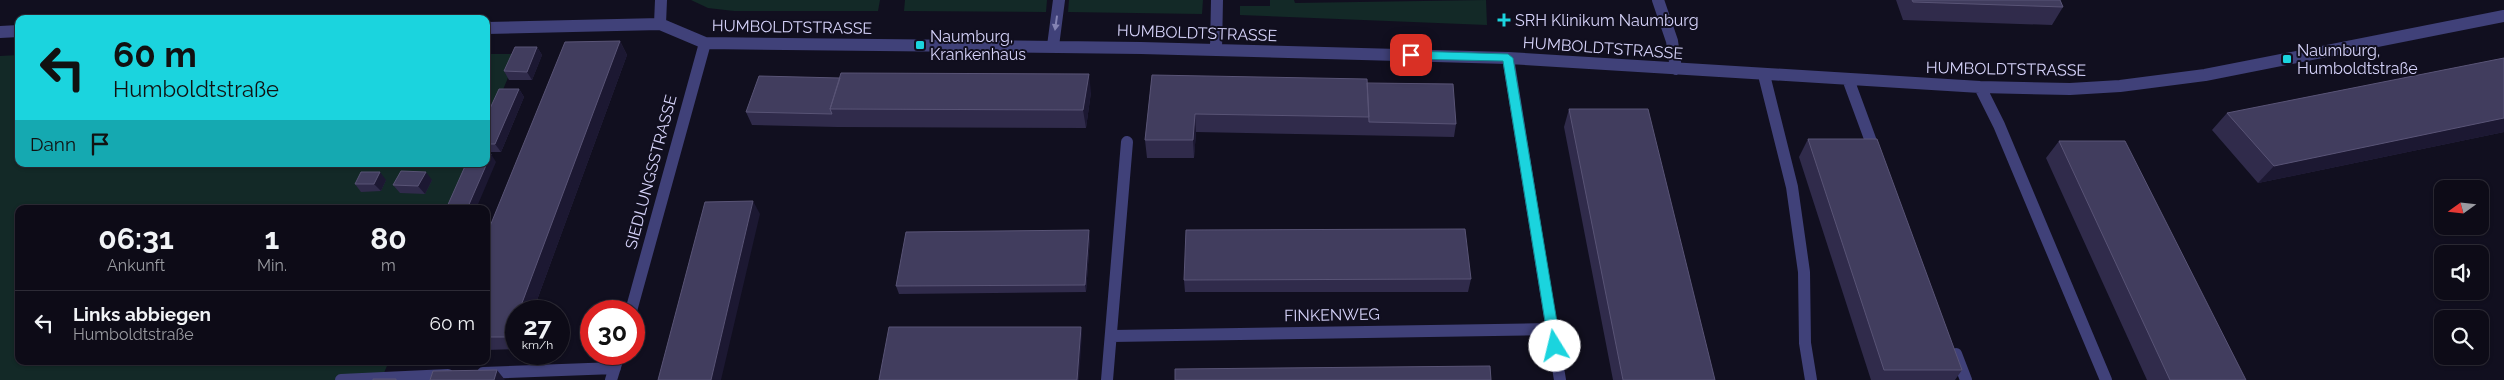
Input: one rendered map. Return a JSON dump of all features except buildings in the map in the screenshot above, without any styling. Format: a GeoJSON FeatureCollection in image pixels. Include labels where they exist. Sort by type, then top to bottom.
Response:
{"type":"FeatureCollection","features":[{"type":"Feature","properties":{"kind":"street"},"geometry":{"type":"LineString","coordinates":[[660,0],[660,24]]}},
{"type":"Feature","properties":{"kind":"street"},"geometry":{"type":"LineString","coordinates":[[1053,46],[1059,0]]}},
{"type":"Feature","properties":{"kind":"street"},"geometry":{"type":"LineString","coordinates":[[1216,50],[1217,0]]}},
{"type":"Feature","properties":{"kind":"street"},"geometry":{"type":"LineString","coordinates":[[1658,0],[1672,41],[1676,69]]}},
{"type":"Feature","properties":{"kind":"street","name":"HUMBOLDTSTRASSE"},"geometry":{"type":"LineString","coordinates":[[490,28],[660,24],[705,43],[1053,46],[1508,58],[1848,80],[1980,87],[2070,89],[2161,81],[2223,72],[2502,18]]}},
{"type":"Feature","properties":{"kind":"street"},"geometry":{"type":"LineString","coordinates":[[0,32],[15,32]]}},
{"type":"Feature","properties":{"kind":"street","name":"SIEDLUNGSSTRASSE"},"geometry":{"type":"LineString","coordinates":[[634,300],[705,43]]}},
{"type":"Feature","properties":{"kind":"street"},"geometry":{"type":"LineString","coordinates":[[1508,58],[1560,380]]}},
{"type":"Feature","properties":{"kind":"street"},"geometry":{"type":"LineString","coordinates":[[1764,75],[1792,187],[1804,272],[1806,343],[1810,380]]}},
{"type":"Feature","properties":{"kind":"street"},"geometry":{"type":"LineString","coordinates":[[1848,80],[1883,171]]}},
{"type":"Feature","properties":{"kind":"street"},"geometry":{"type":"LineString","coordinates":[[1980,87],[1999,125],[2106,380]]}},
{"type":"Feature","properties":{"kind":"street"},"geometry":{"type":"LineString","coordinates":[[1107,380],[1127,142]]}},
{"type":"Feature","properties":{"kind":"street","name":"FINKENWEG"},"geometry":{"type":"LineString","coordinates":[[1112,336],[1552,329]]}},
{"type":"Feature","properties":{"kind":"street"},"geometry":{"type":"LineString","coordinates":[[1951,344],[1966,380]]}},
{"type":"Feature","properties":{"kind":"street"},"geometry":{"type":"LineString","coordinates":[[341,380],[465,374],[613,374]]}},
{"type":"Feature","properties":{"kind":"green space"},"geometry":{"type":"Polygon","coordinates":[[[691,0],[880,0],[878,11],[734,11],[708,8],[691,0]]]}},
{"type":"Feature","properties":{"kind":"green space"},"geometry":{"type":"Polygon","coordinates":[[[905,0],[1047,0],[1046,12],[904,11],[905,0]]]}},
{"type":"Feature","properties":{"kind":"green space"},"geometry":{"type":"Polygon","coordinates":[[[1069,0],[1203,0],[1202,14],[1068,12],[1069,0]]]}},
{"type":"Feature","properties":{"kind":"green space"},"geometry":{"type":"Polygon","coordinates":[[[1270,0],[1294,0],[1295,3],[1486,0],[1487,25],[1240,15],[1240,6],[1270,6],[1270,0]]]}},
{"type":"Feature","properties":{"kind":"green space"},"geometry":{"type":"Polygon","coordinates":[[[490,54],[518,54],[490,120],[490,54]]]}},
{"type":"Feature","properties":{"kind":"green space"},"geometry":{"type":"Polygon","coordinates":[[[15,55],[15,167],[471,167],[455,205],[15,205],[15,365],[387,365],[381,380],[0,380],[0,56],[15,55]]]}},
{"type":"Feature","properties":{"kind":"place","name":"SRH Klinikum Naumburg"},"geometry":{"type":"Point","coordinates":[1504,20]}},
{"type":"Feature","properties":{"kind":"place","name":"Naumburg, Krankenhaus"},"geometry":{"type":"Point","coordinates":[920,45]}},
{"type":"Feature","properties":{"kind":"place","name":"Naumburg, Humboldtstraße"},"geometry":{"type":"Point","coordinates":[2287,59]}},
{"type":"Feature","properties":{"kind":"route"},"geometry":{"type":"LineString","coordinates":[[1411,55],[1508,58],[1555,346]]}}]}
